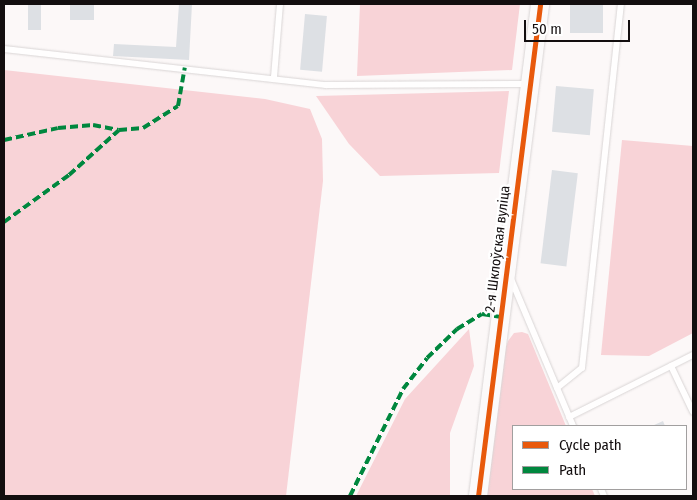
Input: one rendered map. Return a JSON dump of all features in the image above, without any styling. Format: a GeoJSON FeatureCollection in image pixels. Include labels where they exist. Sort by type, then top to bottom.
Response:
{"type":"FeatureCollection","features":[{"type":"Feature","properties":{"kind":"street","name":"2-я Шклоўская вуліца"},"geometry":{"type":"LineString","coordinates":[[478,496],[508,271],[540,4]]}},
{"type":"Feature","properties":{"kind":"lane"},"geometry":{"type":"LineString","coordinates":[[274,77],[280,4]]}},
{"type":"Feature","properties":{"kind":"lane"},"geometry":{"type":"LineString","coordinates":[[557,388],[582,368],[621,4]]}},
{"type":"Feature","properties":{"kind":"lane"},"geometry":{"type":"LineString","coordinates":[[4,49],[274,77],[326,85],[529,84]]}},
{"type":"Feature","properties":{"kind":"lane"},"geometry":{"type":"LineString","coordinates":[[508,271],[574,425]]}},
{"type":"Feature","properties":{"kind":"lane"},"geometry":{"type":"LineString","coordinates":[[569,416],[693,355]]}},
{"type":"Feature","properties":{"kind":"lane"},"geometry":{"type":"LineString","coordinates":[[671,366],[693,412]]}},
{"type":"Feature","properties":{"kind":"shaded area"},"geometry":{"type":"Polygon","coordinates":[[[360,4],[520,4],[512,70],[357,76],[360,4]]]}},
{"type":"Feature","properties":{"kind":"shaded area"},"geometry":{"type":"Polygon","coordinates":[[[4,70],[265,99],[310,109],[322,139],[323,181],[286,496],[4,496],[4,70]]]}},
{"type":"Feature","properties":{"kind":"shaded area"},"geometry":{"type":"Polygon","coordinates":[[[509,91],[499,173],[380,176],[349,144],[316,96],[509,91]]]}},
{"type":"Feature","properties":{"kind":"shaded area"},"geometry":{"type":"Polygon","coordinates":[[[622,140],[693,146],[693,333],[649,356],[601,355],[622,140]]]}},
{"type":"Feature","properties":{"kind":"shaded area"},"geometry":{"type":"Polygon","coordinates":[[[469,329],[474,366],[450,433],[450,496],[356,496],[405,399],[469,329]]]}},
{"type":"Feature","properties":{"kind":"shaded area"},"geometry":{"type":"Polygon","coordinates":[[[522,332],[528,334],[566,425],[512,425],[512,490],[592,490],[595,496],[487,496],[503,355],[508,341],[514,333],[522,332]]]}},
{"type":"Feature","properties":{"kind":"building"},"geometry":{"type":"Polygon","coordinates":[[[28,4],[41,4],[41,30],[28,30],[28,4]]]}},
{"type":"Feature","properties":{"kind":"building"},"geometry":{"type":"Polygon","coordinates":[[[70,4],[94,4],[94,20],[70,20],[70,4]]]}},
{"type":"Feature","properties":{"kind":"building"},"geometry":{"type":"Polygon","coordinates":[[[179,4],[192,4],[189,60],[113,56],[114,44],[176,47],[179,4]]]}},
{"type":"Feature","properties":{"kind":"building"},"geometry":{"type":"Polygon","coordinates":[[[570,4],[603,4],[603,33],[570,33],[570,4]]]}},
{"type":"Feature","properties":{"kind":"building"},"geometry":{"type":"Polygon","coordinates":[[[305,14],[327,16],[322,72],[300,70],[305,14]]]}},
{"type":"Feature","properties":{"kind":"building"},"geometry":{"type":"Polygon","coordinates":[[[556,86],[594,89],[590,135],[552,132],[556,86]]]}},
{"type":"Feature","properties":{"kind":"building"},"geometry":{"type":"Polygon","coordinates":[[[552,170],[578,173],[566,266],[541,263],[552,170]]]}},
{"type":"Feature","properties":{"kind":"building"},"geometry":{"type":"Polygon","coordinates":[[[663,421],[665,425],[654,425],[663,421]]]}},
{"type":"Feature","properties":{"kind":"marked path"},"geometry":{"type":"LineString","coordinates":[[4,140],[58,128],[93,125],[119,130],[143,128],[178,106],[185,68]]}},
{"type":"Feature","properties":{"kind":"marked path"},"geometry":{"type":"LineString","coordinates":[[4,222],[69,175],[119,130]]}},
{"type":"Feature","properties":{"kind":"marked path"},"geometry":{"type":"LineString","coordinates":[[350,496],[403,389],[427,358],[457,329],[482,314],[502,317]]}},
{"type":"Feature","properties":{"kind":"cycle path"},"geometry":{"type":"LineString","coordinates":[[478,496],[540,4]]}}]}
